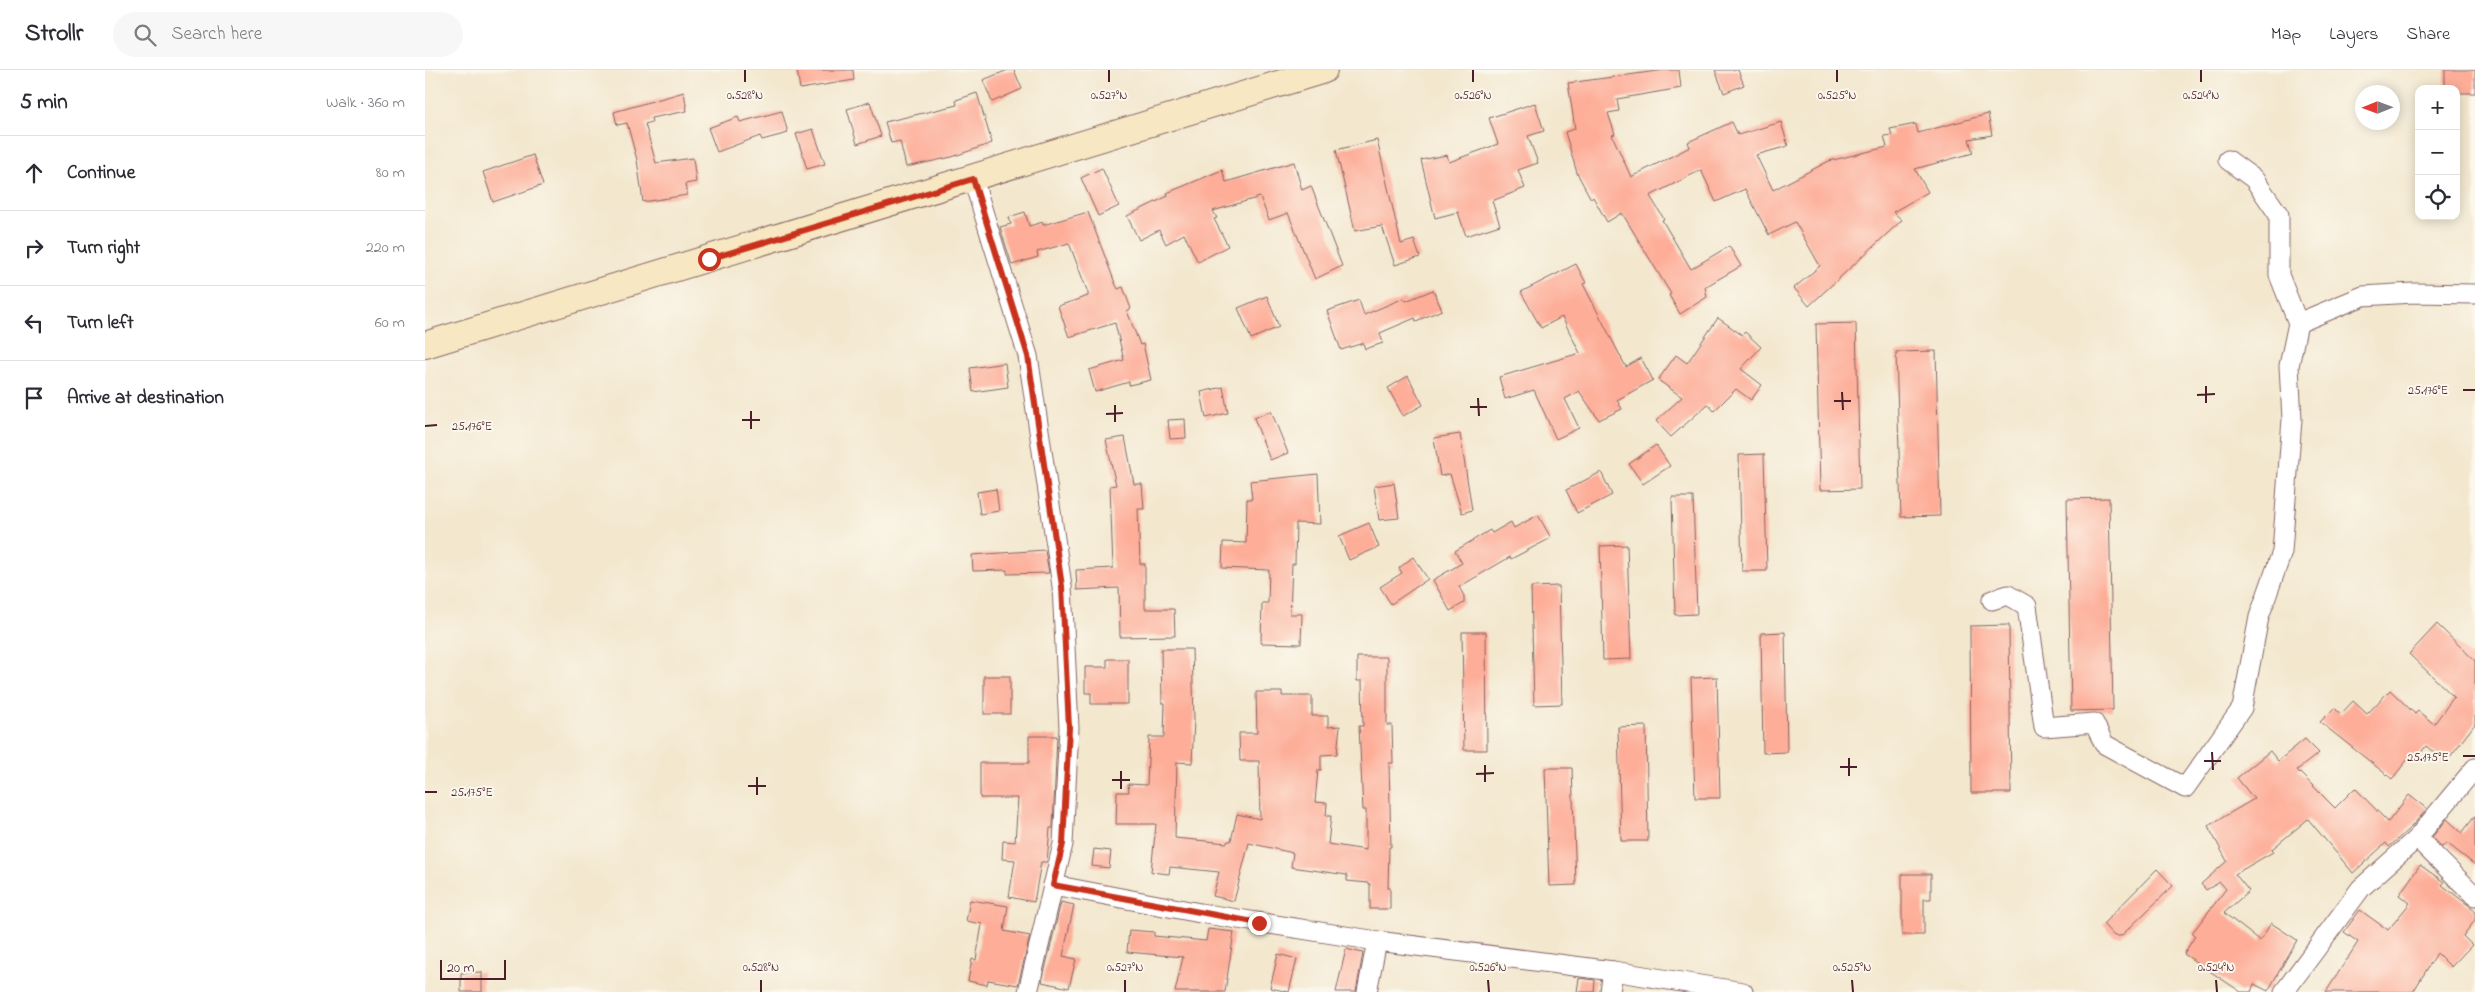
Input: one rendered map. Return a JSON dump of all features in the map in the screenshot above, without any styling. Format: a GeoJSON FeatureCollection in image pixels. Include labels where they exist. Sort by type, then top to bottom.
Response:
{"type":"FeatureCollection","features":[{"type":"Feature","properties":{"kind":"street"},"geometry":{"type":"LineString","coordinates":[[425,345],[973,179],[1324,70]]}},
{"type":"Feature","properties":{"kind":"street"},"geometry":{"type":"LineString","coordinates":[[1992,600],[2008,595],[2027,606],[2044,728],[2094,722],[2104,744],[2185,788],[2242,708],[2259,617],[2282,552],[2292,419],[2289,366],[2299,322],[2279,275],[2279,215],[2254,179],[2228,160]]}},
{"type":"Feature","properties":{"kind":"street"},"geometry":{"type":"LineString","coordinates":[[973,179],[1028,356],[1062,586],[1069,728],[1063,844],[1027,992]]}},
{"type":"Feature","properties":{"kind":"street"},"geometry":{"type":"LineString","coordinates":[[2299,322],[2363,296],[2413,293],[2475,294]]}},
{"type":"Feature","properties":{"kind":"street"},"geometry":{"type":"LineString","coordinates":[[2285,992],[2361,888],[2417,838],[2475,768]]}},
{"type":"Feature","properties":{"kind":"street"},"geometry":{"type":"LineString","coordinates":[[2417,838],[2475,896]]}},
{"type":"Feature","properties":{"kind":"street"},"geometry":{"type":"LineString","coordinates":[[1053,885],[1200,913],[1377,941],[1613,971],[1743,992]]}},
{"type":"Feature","properties":{"kind":"street"},"geometry":{"type":"LineString","coordinates":[[1367,992],[1377,941]]}},
{"type":"Feature","properties":{"kind":"street"},"geometry":{"type":"LineString","coordinates":[[1610,992],[1613,971]]}},
{"type":"Feature","properties":{"kind":"building"},"geometry":{"type":"Polygon","coordinates":[[[797,70],[853,70],[854,80],[800,89],[797,70]]]}},
{"type":"Feature","properties":{"kind":"building"},"geometry":{"type":"Polygon","coordinates":[[[1008,70],[1014,70],[1022,89],[992,102],[983,80],[1008,70]]]}},
{"type":"Feature","properties":{"kind":"building"},"geometry":{"type":"Polygon","coordinates":[[[1665,70],[1679,70],[1681,88],[1617,99],[1619,111],[1608,113],[1615,134],[1612,135],[1631,177],[1690,147],[1688,142],[1732,122],[1738,135],[1781,122],[1788,146],[1756,155],[1773,190],[1829,161],[1887,147],[1884,136],[1892,135],[1890,129],[1916,124],[1918,133],[1988,114],[1992,135],[1969,139],[1973,153],[1915,169],[1928,192],[1893,212],[1902,220],[1809,306],[1794,288],[1820,266],[1795,222],[1769,235],[1745,189],[1716,202],[1701,170],[1650,196],[1691,269],[1729,246],[1741,266],[1705,287],[1707,297],[1680,314],[1669,295],[1671,294],[1622,213],[1607,222],[1593,197],[1591,199],[1577,173],[1565,132],[1575,129],[1568,83],[1665,70]]]}},
{"type":"Feature","properties":{"kind":"building"},"geometry":{"type":"Polygon","coordinates":[[[1715,70],[1738,70],[1744,85],[1724,93],[1715,70]]]}},
{"type":"Feature","properties":{"kind":"building"},"geometry":{"type":"Polygon","coordinates":[[[2445,70],[2475,70],[2475,93],[2460,93],[2460,85],[2445,85],[2445,70]]]}},
{"type":"Feature","properties":{"kind":"building"},"geometry":{"type":"Polygon","coordinates":[[[684,92],[687,111],[651,118],[652,122],[645,124],[656,163],[693,158],[696,182],[685,184],[687,195],[643,202],[637,160],[627,123],[617,125],[614,112],[684,92]]]}},
{"type":"Feature","properties":{"kind":"building"},"geometry":{"type":"Polygon","coordinates":[[[977,93],[992,143],[952,157],[906,167],[900,141],[891,143],[885,122],[957,105],[956,100],[977,93]]]}},
{"type":"Feature","properties":{"kind":"building"},"geometry":{"type":"Polygon","coordinates":[[[870,102],[881,136],[857,144],[847,109],[870,102]]]}},
{"type":"Feature","properties":{"kind":"building"},"geometry":{"type":"Polygon","coordinates":[[[1535,103],[1544,131],[1528,136],[1538,163],[1518,170],[1525,188],[1492,201],[1500,225],[1466,236],[1458,212],[1435,218],[1421,160],[1447,155],[1449,162],[1498,144],[1489,118],[1535,103]]]}},
{"type":"Feature","properties":{"kind":"building"},"geometry":{"type":"Polygon","coordinates":[[[782,111],[788,133],[762,140],[760,136],[717,152],[708,128],[738,117],[740,122],[782,111]]]}},
{"type":"Feature","properties":{"kind":"building"},"geometry":{"type":"Polygon","coordinates":[[[813,129],[825,164],[807,169],[796,134],[813,129]]]}},
{"type":"Feature","properties":{"kind":"building"},"geometry":{"type":"Polygon","coordinates":[[[1377,140],[1401,244],[1414,240],[1420,257],[1395,265],[1382,226],[1355,231],[1336,150],[1377,140]]]}},
{"type":"Feature","properties":{"kind":"building"},"geometry":{"type":"Polygon","coordinates":[[[533,155],[543,185],[493,202],[483,172],[533,155]]]}},
{"type":"Feature","properties":{"kind":"building"},"geometry":{"type":"Polygon","coordinates":[[[1294,162],[1302,190],[1311,186],[1342,266],[1315,279],[1288,213],[1269,220],[1260,197],[1213,211],[1217,218],[1214,219],[1228,246],[1198,262],[1184,234],[1166,244],[1159,230],[1139,240],[1127,216],[1168,196],[1167,193],[1222,170],[1226,182],[1294,162]]]}},
{"type":"Feature","properties":{"kind":"building"},"geometry":{"type":"Polygon","coordinates":[[[1102,168],[1119,206],[1098,216],[1081,178],[1102,168]]]}},
{"type":"Feature","properties":{"kind":"building"},"geometry":{"type":"Polygon","coordinates":[[[1025,212],[1029,226],[1043,222],[1043,225],[1088,212],[1115,283],[1118,289],[1123,287],[1131,309],[1127,311],[1140,345],[1143,344],[1151,380],[1129,385],[1129,382],[1095,392],[1089,370],[1124,360],[1115,323],[1069,337],[1058,306],[1088,296],[1088,293],[1069,243],[1037,252],[1038,257],[1012,265],[1000,227],[1011,224],[1009,217],[1025,212]]]}},
{"type":"Feature","properties":{"kind":"building"},"geometry":{"type":"Polygon","coordinates":[[[1576,264],[1586,283],[1583,284],[1626,367],[1641,358],[1653,380],[1617,400],[1622,409],[1599,420],[1579,391],[1565,399],[1579,428],[1556,439],[1534,390],[1505,399],[1499,377],[1580,353],[1562,317],[1541,328],[1521,292],[1576,264]]]}},
{"type":"Feature","properties":{"kind":"building"},"geometry":{"type":"Polygon","coordinates":[[[1433,290],[1442,310],[1416,321],[1415,318],[1380,333],[1383,343],[1365,349],[1363,343],[1341,350],[1327,311],[1359,300],[1364,315],[1404,298],[1406,301],[1433,290]]]}},
{"type":"Feature","properties":{"kind":"building"},"geometry":{"type":"Polygon","coordinates":[[[1267,296],[1279,327],[1251,339],[1238,308],[1267,296]]]}},
{"type":"Feature","properties":{"kind":"building"},"geometry":{"type":"Polygon","coordinates":[[[1718,318],[1742,335],[1745,332],[1761,347],[1741,369],[1762,385],[1751,400],[1736,389],[1714,411],[1708,404],[1671,437],[1656,421],[1682,397],[1658,380],[1676,355],[1687,363],[1718,318]]]}},
{"type":"Feature","properties":{"kind":"building"},"geometry":{"type":"Polygon","coordinates":[[[1856,323],[1860,489],[1820,490],[1816,324],[1856,323]]]}},
{"type":"Feature","properties":{"kind":"building"},"geometry":{"type":"Polygon","coordinates":[[[1936,351],[1940,516],[1901,517],[1896,352],[1936,351]]]}},
{"type":"Feature","properties":{"kind":"building"},"geometry":{"type":"Polygon","coordinates":[[[1005,363],[1008,387],[973,392],[970,368],[1005,363]]]}},
{"type":"Feature","properties":{"kind":"building"},"geometry":{"type":"Polygon","coordinates":[[[1408,376],[1423,405],[1403,416],[1388,388],[1408,376]]]}},
{"type":"Feature","properties":{"kind":"building"},"geometry":{"type":"Polygon","coordinates":[[[1223,387],[1228,413],[1206,418],[1201,392],[1223,387]]]}},
{"type":"Feature","properties":{"kind":"building"},"geometry":{"type":"Polygon","coordinates":[[[1271,411],[1288,453],[1270,460],[1254,418],[1271,411]]]}},
{"type":"Feature","properties":{"kind":"building"},"geometry":{"type":"Polygon","coordinates":[[[1185,419],[1186,438],[1170,439],[1168,420],[1185,419]]]}},
{"type":"Feature","properties":{"kind":"building"},"geometry":{"type":"Polygon","coordinates":[[[1460,434],[1472,510],[1462,513],[1450,474],[1440,476],[1434,438],[1460,434]]]}},
{"type":"Feature","properties":{"kind":"building"},"geometry":{"type":"Polygon","coordinates":[[[1125,437],[1134,484],[1142,484],[1144,509],[1138,509],[1140,564],[1145,564],[1145,609],[1174,609],[1175,636],[1120,637],[1119,588],[1077,590],[1076,570],[1113,568],[1110,486],[1116,485],[1106,440],[1125,437]]]}},
{"type":"Feature","properties":{"kind":"building"},"geometry":{"type":"Polygon","coordinates":[[[1656,445],[1670,466],[1643,484],[1629,464],[1656,445]]]}},
{"type":"Feature","properties":{"kind":"building"},"geometry":{"type":"Polygon","coordinates":[[[1764,454],[1767,571],[1742,571],[1739,455],[1764,454]]]}},
{"type":"Feature","properties":{"kind":"building"},"geometry":{"type":"Polygon","coordinates":[[[1601,472],[1612,495],[1577,513],[1566,490],[1601,472]]]}},
{"type":"Feature","properties":{"kind":"building"},"geometry":{"type":"Polygon","coordinates":[[[1318,474],[1320,524],[1296,523],[1295,564],[1292,564],[1290,614],[1302,614],[1301,644],[1261,643],[1262,603],[1268,603],[1269,570],[1222,568],[1223,542],[1246,543],[1247,499],[1252,499],[1250,481],[1318,474]]]}},
{"type":"Feature","properties":{"kind":"building"},"geometry":{"type":"Polygon","coordinates":[[[1394,483],[1399,518],[1379,520],[1374,486],[1394,483]]]}},
{"type":"Feature","properties":{"kind":"building"},"geometry":{"type":"Polygon","coordinates":[[[996,489],[999,511],[980,514],[977,492],[996,489]]]}},
{"type":"Feature","properties":{"kind":"building"},"geometry":{"type":"Polygon","coordinates":[[[1672,497],[1693,497],[1697,614],[1675,615],[1672,497]]]}},
{"type":"Feature","properties":{"kind":"building"},"geometry":{"type":"Polygon","coordinates":[[[2109,498],[2113,710],[2071,711],[2067,499],[2109,498]]]}},
{"type":"Feature","properties":{"kind":"building"},"geometry":{"type":"Polygon","coordinates":[[[1538,515],[1551,538],[1511,559],[1510,557],[1459,587],[1464,596],[1464,603],[1450,611],[1433,580],[1462,563],[1455,551],[1490,530],[1492,533],[1511,522],[1514,528],[1538,515]]]}},
{"type":"Feature","properties":{"kind":"building"},"geometry":{"type":"Polygon","coordinates":[[[1369,523],[1379,547],[1349,560],[1339,536],[1369,523]]]}},
{"type":"Feature","properties":{"kind":"building"},"geometry":{"type":"Polygon","coordinates":[[[1627,545],[1631,659],[1603,660],[1600,546],[1627,545]]]}},
{"type":"Feature","properties":{"kind":"building"},"geometry":{"type":"Polygon","coordinates":[[[1045,550],[1049,573],[1007,574],[1007,570],[973,571],[972,555],[1045,550]]]}},
{"type":"Feature","properties":{"kind":"building"},"geometry":{"type":"Polygon","coordinates":[[[1413,557],[1428,579],[1391,604],[1380,587],[1402,573],[1399,568],[1413,557]]]}},
{"type":"Feature","properties":{"kind":"building"},"geometry":{"type":"Polygon","coordinates":[[[1559,586],[1562,704],[1534,705],[1531,587],[1559,586]]]}},
{"type":"Feature","properties":{"kind":"building"},"geometry":{"type":"Polygon","coordinates":[[[2437,624],[2475,661],[2475,724],[2446,762],[2426,746],[2417,758],[2412,754],[2392,779],[2320,722],[2334,708],[2341,714],[2353,701],[2367,714],[2390,690],[2415,714],[2418,711],[2434,724],[2454,697],[2409,654],[2437,624]]]}},
{"type":"Feature","properties":{"kind":"building"},"geometry":{"type":"Polygon","coordinates":[[[2009,625],[2011,793],[1971,793],[1970,626],[2009,625]]]}},
{"type":"Feature","properties":{"kind":"building"},"geometry":{"type":"Polygon","coordinates":[[[1462,632],[1486,632],[1487,750],[1464,750],[1462,632]]]}},
{"type":"Feature","properties":{"kind":"building"},"geometry":{"type":"Polygon","coordinates":[[[1785,632],[1787,752],[1763,753],[1761,633],[1785,632]]]}},
{"type":"Feature","properties":{"kind":"building"},"geometry":{"type":"Polygon","coordinates":[[[1161,649],[1192,649],[1194,720],[1192,763],[1177,762],[1175,838],[1227,843],[1231,841],[1237,814],[1260,819],[1259,761],[1240,761],[1239,733],[1257,733],[1256,692],[1282,692],[1282,696],[1312,696],[1312,716],[1328,716],[1328,727],[1340,726],[1337,754],[1321,755],[1321,770],[1318,770],[1315,802],[1327,803],[1326,816],[1331,816],[1328,844],[1366,850],[1366,810],[1363,810],[1359,726],[1363,726],[1362,681],[1357,681],[1357,657],[1387,657],[1387,725],[1392,725],[1393,763],[1389,763],[1391,847],[1389,847],[1388,888],[1390,888],[1390,909],[1370,909],[1370,884],[1368,883],[1347,881],[1347,875],[1291,867],[1293,853],[1249,843],[1234,901],[1213,896],[1219,872],[1170,867],[1169,874],[1151,872],[1156,824],[1116,824],[1117,792],[1129,792],[1128,784],[1147,785],[1149,737],[1164,737],[1165,703],[1162,703],[1161,649]]]}},
{"type":"Feature","properties":{"kind":"building"},"geometry":{"type":"Polygon","coordinates":[[[1107,659],[1128,659],[1128,704],[1091,704],[1091,693],[1085,693],[1085,667],[1107,667],[1107,659]]]}},
{"type":"Feature","properties":{"kind":"building"},"geometry":{"type":"Polygon","coordinates":[[[984,676],[1010,676],[1010,714],[984,714],[984,676]]]}},
{"type":"Feature","properties":{"kind":"building"},"geometry":{"type":"Polygon","coordinates":[[[1717,677],[1720,798],[1695,798],[1691,678],[1717,677]]]}},
{"type":"Feature","properties":{"kind":"building"},"geometry":{"type":"Polygon","coordinates":[[[1646,726],[1648,841],[1621,841],[1618,727],[1646,726]]]}},
{"type":"Feature","properties":{"kind":"building"},"geometry":{"type":"Polygon","coordinates":[[[1029,736],[1057,736],[1053,828],[1050,828],[1047,862],[1041,862],[1034,902],[1009,897],[1015,860],[1002,859],[1003,841],[1015,842],[1018,798],[980,798],[980,763],[1029,763],[1029,736]]]}},
{"type":"Feature","properties":{"kind":"building"},"geometry":{"type":"Polygon","coordinates":[[[2305,739],[2319,753],[2297,770],[2335,808],[2355,788],[2388,822],[2409,795],[2427,809],[2389,847],[2386,843],[2353,873],[2308,819],[2272,849],[2273,852],[2235,874],[2249,891],[2224,913],[2260,941],[2271,923],[2297,940],[2268,991],[2254,984],[2251,992],[2241,992],[2184,954],[2195,936],[2192,933],[2226,889],[2220,882],[2206,890],[2201,884],[2227,861],[2208,826],[2254,799],[2237,778],[2270,751],[2278,761],[2305,739]]]}},
{"type":"Feature","properties":{"kind":"building"},"geometry":{"type":"Polygon","coordinates":[[[1545,768],[1572,768],[1576,885],[1549,886],[1545,768]]]}},
{"type":"Feature","properties":{"kind":"building"},"geometry":{"type":"Polygon","coordinates":[[[2475,816],[2475,865],[2447,843],[2442,847],[2432,837],[2447,819],[2462,833],[2475,816]]]}},
{"type":"Feature","properties":{"kind":"building"},"geometry":{"type":"Polygon","coordinates":[[[1094,849],[1111,851],[1109,868],[1092,866],[1094,849]]]}},
{"type":"Feature","properties":{"kind":"building"},"geometry":{"type":"Polygon","coordinates":[[[2420,865],[2444,882],[2442,885],[2475,910],[2475,920],[2463,936],[2472,945],[2451,967],[2437,953],[2413,992],[2326,992],[2358,942],[2344,932],[2360,910],[2388,930],[2410,903],[2399,895],[2420,865]]]}},
{"type":"Feature","properties":{"kind":"building"},"geometry":{"type":"Polygon","coordinates":[[[2157,869],[2173,886],[2121,936],[2114,936],[2103,924],[2157,869]]]}},
{"type":"Feature","properties":{"kind":"building"},"geometry":{"type":"Polygon","coordinates":[[[1902,874],[1931,874],[1931,899],[1924,899],[1924,935],[1902,935],[1902,874]]]}},
{"type":"Feature","properties":{"kind":"building"},"geometry":{"type":"Polygon","coordinates":[[[970,900],[1008,906],[1004,931],[1030,936],[1018,985],[988,980],[987,985],[968,981],[972,959],[976,960],[982,924],[966,921],[970,900]]]}},
{"type":"Feature","properties":{"kind":"building"},"geometry":{"type":"Polygon","coordinates":[[[1061,902],[1074,905],[1063,956],[1076,959],[1069,988],[1042,982],[1061,902]]]}},
{"type":"Feature","properties":{"kind":"building"},"geometry":{"type":"Polygon","coordinates":[[[1208,929],[1234,932],[1225,992],[1175,992],[1183,957],[1127,952],[1129,930],[1154,932],[1154,936],[1206,941],[1208,929]]]}},
{"type":"Feature","properties":{"kind":"building"},"geometry":{"type":"Polygon","coordinates":[[[1346,949],[1363,953],[1356,992],[1336,992],[1346,949]]]}},
{"type":"Feature","properties":{"kind":"building"},"geometry":{"type":"Polygon","coordinates":[[[1278,954],[1297,959],[1289,992],[1270,988],[1278,954]]]}},
{"type":"Feature","properties":{"kind":"building"},"geometry":{"type":"Polygon","coordinates":[[[482,972],[482,992],[461,992],[461,973],[482,972]]]}},
{"type":"Feature","properties":{"kind":"building"},"geometry":{"type":"Polygon","coordinates":[[[1579,978],[1595,980],[1594,992],[1577,992],[1579,978]]]}},
{"type":"Feature","properties":{"kind":"route"},"geometry":{"type":"LineString","coordinates":[[709,259],[973,179],[1028,356],[1062,586],[1069,728],[1063,844],[1053,885],[1259,923]]}}]}
